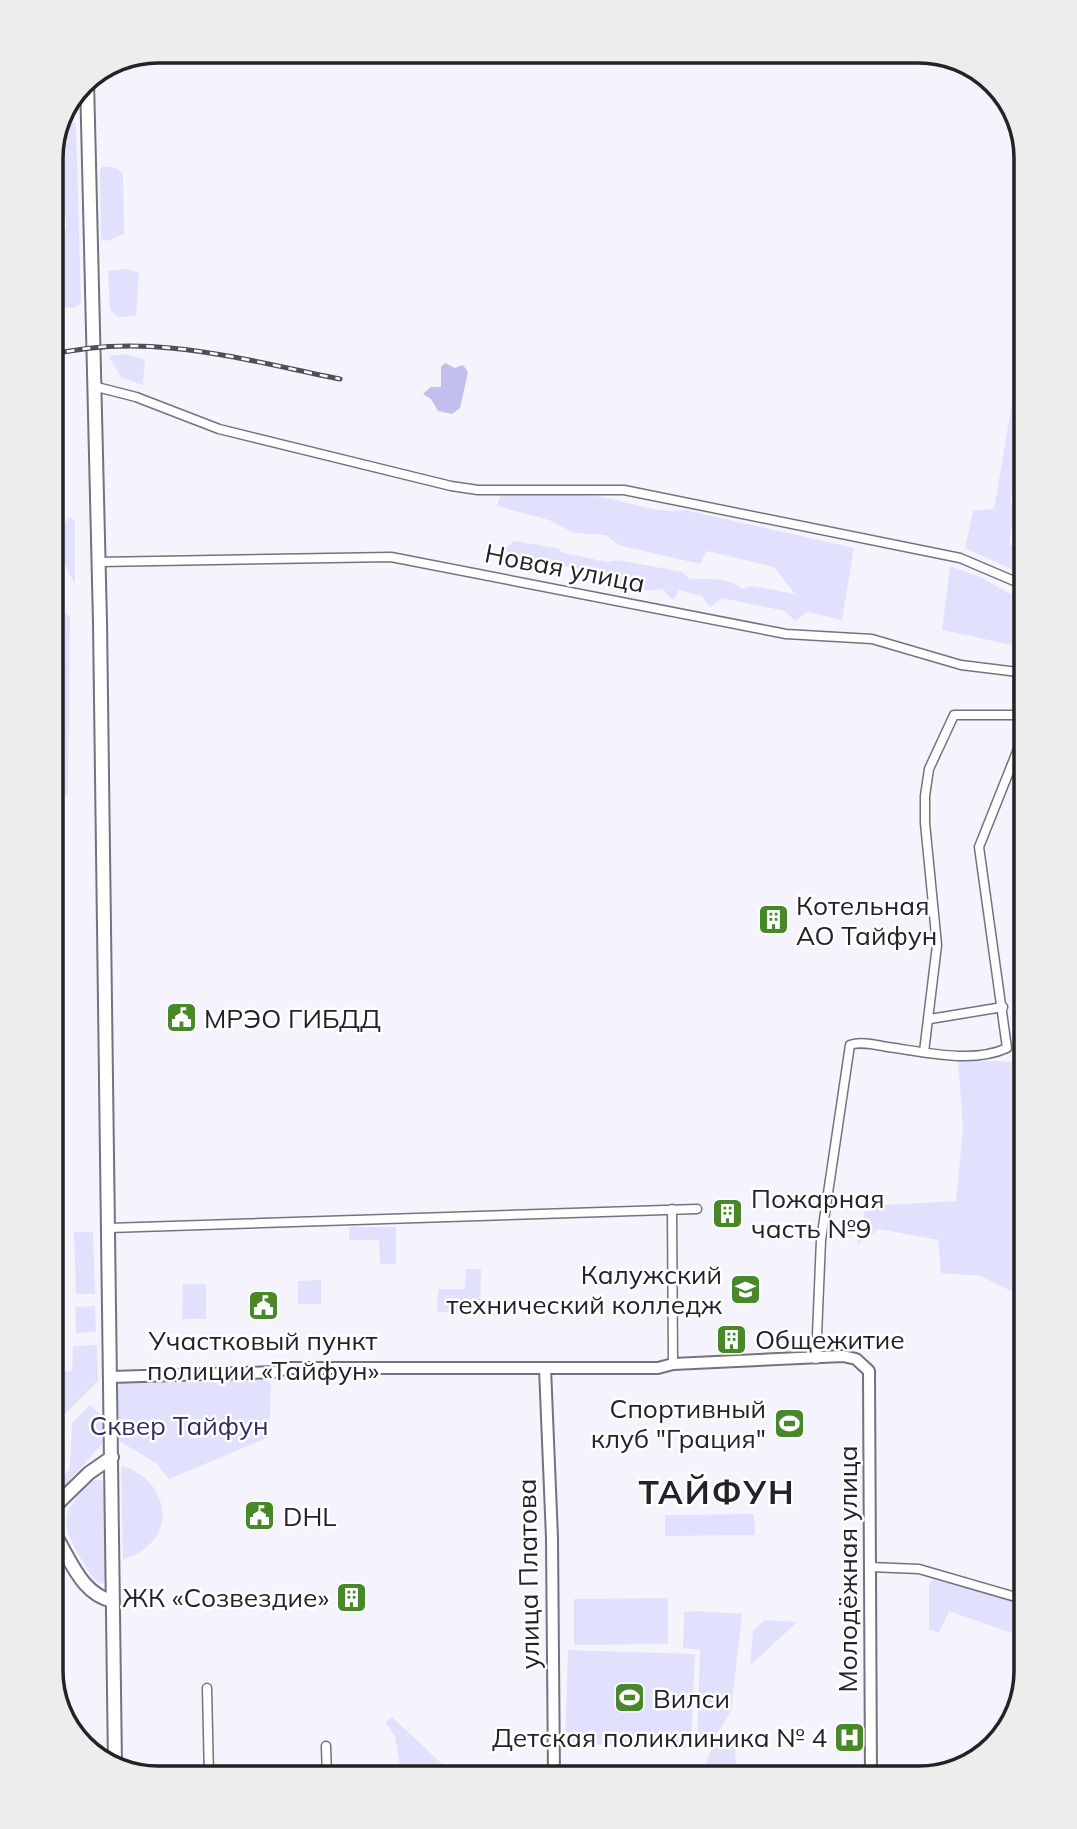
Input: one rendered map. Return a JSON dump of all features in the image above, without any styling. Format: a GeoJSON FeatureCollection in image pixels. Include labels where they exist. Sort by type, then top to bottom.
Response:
{"type":"FeatureCollection","features":[{"type":"Feature","properties":{"kind":"main road"},"geometry":{"type":"LineString","coordinates":[[88,94],[99,562],[115,1755]]}},
{"type":"Feature","properties":{"kind":"main road"},"geometry":{"type":"LineString","coordinates":[[63,1507],[89,1473],[111,1457]]}},
{"type":"Feature","properties":{"kind":"main road"},"geometry":{"type":"LineString","coordinates":[[63,1500],[75,1490]]}},
{"type":"Feature","properties":{"kind":"main road"},"geometry":{"type":"LineString","coordinates":[[63,1547],[86,1585],[100,1597],[113,1601]]}},
{"type":"Feature","properties":{"kind":"street"},"geometry":{"type":"LineString","coordinates":[[93,386],[136,397],[219,429],[451,486],[478,490],[624,490],[960,558],[1014,581]]}},
{"type":"Feature","properties":{"kind":"street","name":"Новая улица"},"geometry":{"type":"LineString","coordinates":[[99,562],[391,557],[786,634],[872,639],[961,665],[1014,672]]}},
{"type":"Feature","properties":{"kind":"street","name":"Новая улица"},"geometry":{"type":"LineString","coordinates":[[924,1052],[937,945],[925,823],[929,769],[954,715],[1014,716]]}},
{"type":"Feature","properties":{"kind":"street"},"geometry":{"type":"LineString","coordinates":[[111,1377],[275,1372],[287,1368],[658,1368],[674,1364],[816,1359],[821,1240],[850,1045],[855,1043],[924,1052],[993,1055],[1007,1048],[979,846],[1014,759]]}},
{"type":"Feature","properties":{"kind":"street"},"geometry":{"type":"LineString","coordinates":[[930,1018],[1003,1007]]}},
{"type":"Feature","properties":{"kind":"street"},"geometry":{"type":"LineString","coordinates":[[672,1209],[674,1364]]}},
{"type":"Feature","properties":{"kind":"street"},"geometry":{"type":"LineString","coordinates":[[108,1228],[697,1209]]}},
{"type":"Feature","properties":{"kind":"street","name":"Молодёжная улица"},"geometry":{"type":"LineString","coordinates":[[816,1359],[843,1356],[862,1362],[869,1371],[872,1766]]}},
{"type":"Feature","properties":{"kind":"street","name":"улица Платова"},"geometry":{"type":"LineString","coordinates":[[545,1368],[552,1538],[554,1766]]}},
{"type":"Feature","properties":{"kind":"street"},"geometry":{"type":"LineString","coordinates":[[870,1566],[919,1569],[1014,1597]]}},
{"type":"Feature","properties":{"kind":"street"},"geometry":{"type":"LineString","coordinates":[[206,1688],[209,1766]]}},
{"type":"Feature","properties":{"kind":"street"},"geometry":{"type":"LineString","coordinates":[[326,1746],[327,1766]]}},
{"type":"Feature","properties":{"kind":"green space"},"geometry":{"type":"Polygon","coordinates":[[[72,120],[76,125],[81,303],[74,308],[63,305],[63,231],[66,229],[66,218],[63,216],[63,152],[72,120]]]}},
{"type":"Feature","properties":{"kind":"green space"},"geometry":{"type":"Polygon","coordinates":[[[103,166],[116,168],[123,174],[124,234],[107,241],[101,239],[100,169],[103,166]]]}},
{"type":"Feature","properties":{"kind":"green space"},"geometry":{"type":"Polygon","coordinates":[[[127,269],[139,272],[136,316],[118,317],[110,310],[108,271],[127,269]]]}},
{"type":"Feature","properties":{"kind":"green space"},"geometry":{"type":"Polygon","coordinates":[[[127,354],[145,360],[143,385],[121,377],[109,356],[127,354]]]}},
{"type":"Feature","properties":{"kind":"green space"},"geometry":{"type":"Polygon","coordinates":[[[1014,392],[1014,495],[1011,495],[1010,503],[1014,504],[1014,516],[1009,545],[1014,546],[1014,570],[965,548],[973,511],[994,509],[1014,392]]]}},
{"type":"Feature","properties":{"kind":"green space"},"geometry":{"type":"Polygon","coordinates":[[[501,493],[582,495],[661,510],[685,510],[854,548],[842,620],[808,612],[795,621],[785,611],[722,598],[710,607],[701,596],[679,590],[673,600],[662,589],[630,588],[580,569],[547,565],[537,561],[525,563],[499,553],[514,541],[556,548],[564,553],[607,562],[618,560],[683,572],[688,578],[723,580],[742,589],[752,586],[795,594],[774,567],[707,551],[700,564],[618,545],[606,535],[574,533],[549,520],[497,506],[501,493]]]}},
{"type":"Feature","properties":{"kind":"green space"},"geometry":{"type":"Polygon","coordinates":[[[69,517],[75,521],[75,583],[63,559],[64,525],[69,517]]]}},
{"type":"Feature","properties":{"kind":"green space"},"geometry":{"type":"Polygon","coordinates":[[[950,566],[980,577],[1014,595],[1014,645],[942,630],[950,566]]]}},
{"type":"Feature","properties":{"kind":"green space"},"geometry":{"type":"Polygon","coordinates":[[[63,611],[70,617],[68,796],[63,796],[63,611]]]}},
{"type":"Feature","properties":{"kind":"green space"},"geometry":{"type":"Polygon","coordinates":[[[958,1059],[1012,1062],[1014,1292],[980,1276],[941,1273],[938,1240],[879,1229],[857,1245],[866,1206],[956,1201],[963,1129],[958,1059]]]}},
{"type":"Feature","properties":{"kind":"green space"},"geometry":{"type":"Polygon","coordinates":[[[349,1227],[396,1227],[396,1264],[380,1264],[379,1240],[349,1240],[349,1227]]]}},
{"type":"Feature","properties":{"kind":"green space"},"geometry":{"type":"Polygon","coordinates":[[[74,1232],[93,1232],[95,1294],[76,1294],[74,1232]]]}},
{"type":"Feature","properties":{"kind":"green space"},"geometry":{"type":"Polygon","coordinates":[[[466,1269],[481,1269],[480,1313],[437,1312],[438,1289],[465,1289],[466,1269]]]}},
{"type":"Feature","properties":{"kind":"green space"},"geometry":{"type":"Polygon","coordinates":[[[321,1280],[321,1304],[298,1304],[298,1281],[321,1280]]]}},
{"type":"Feature","properties":{"kind":"green space"},"geometry":{"type":"Polygon","coordinates":[[[183,1284],[206,1284],[206,1319],[182,1319],[183,1284]]]}},
{"type":"Feature","properties":{"kind":"green space"},"geometry":{"type":"Polygon","coordinates":[[[95,1306],[96,1332],[76,1333],[75,1307],[95,1306]]]}},
{"type":"Feature","properties":{"kind":"green space"},"geometry":{"type":"Polygon","coordinates":[[[97,1345],[98,1381],[63,1413],[63,1372],[72,1371],[73,1346],[97,1345]]]}},
{"type":"Feature","properties":{"kind":"green space","name":"Сквер Тайфун"},"geometry":{"type":"Polygon","coordinates":[[[265,1378],[271,1384],[269,1437],[169,1479],[156,1463],[119,1441],[118,1386],[121,1382],[265,1378]]]}},
{"type":"Feature","properties":{"kind":"green space"},"geometry":{"type":"Polygon","coordinates":[[[90,1405],[102,1416],[102,1444],[63,1488],[63,1476],[70,1469],[72,1423],[90,1405]]]}},
{"type":"Feature","properties":{"kind":"green space"},"geometry":{"type":"Polygon","coordinates":[[[121,1466],[135,1471],[155,1489],[163,1514],[161,1527],[154,1539],[141,1551],[123,1560],[121,1466]]]}},
{"type":"Feature","properties":{"kind":"green space"},"geometry":{"type":"Polygon","coordinates":[[[94,1480],[101,1480],[104,1484],[106,1580],[102,1584],[87,1570],[67,1526],[67,1517],[75,1500],[94,1480]]]}},
{"type":"Feature","properties":{"kind":"green space"},"geometry":{"type":"Polygon","coordinates":[[[754,1514],[755,1535],[665,1536],[665,1515],[754,1514]]]}},
{"type":"Feature","properties":{"kind":"green space"},"geometry":{"type":"Polygon","coordinates":[[[934,1579],[1014,1602],[1014,1634],[949,1611],[939,1633],[929,1629],[929,1583],[934,1579]]]}},
{"type":"Feature","properties":{"kind":"green space"},"geometry":{"type":"Polygon","coordinates":[[[668,1598],[668,1644],[574,1645],[574,1599],[668,1598]]]}},
{"type":"Feature","properties":{"kind":"green space"},"geometry":{"type":"Polygon","coordinates":[[[684,1612],[742,1614],[731,1711],[714,1739],[735,1740],[736,1766],[706,1766],[712,1744],[697,1744],[700,1650],[683,1648],[684,1612]]]}},
{"type":"Feature","properties":{"kind":"green space"},"geometry":{"type":"Polygon","coordinates":[[[765,1620],[797,1622],[750,1666],[753,1630],[765,1620]]]}},
{"type":"Feature","properties":{"kind":"green space","name":"Вилси"},"geometry":{"type":"Polygon","coordinates":[[[568,1650],[695,1654],[691,1748],[565,1743],[568,1650]]]}},
{"type":"Feature","properties":{"kind":"green space"},"geometry":{"type":"Polygon","coordinates":[[[392,1717],[444,1766],[400,1766],[395,1737],[385,1722],[392,1717]]]}},
{"type":"Feature","properties":{"kind":"water"},"geometry":{"type":"Polygon","coordinates":[[[445,363],[455,368],[463,365],[468,372],[460,408],[452,414],[438,411],[431,399],[423,394],[431,387],[441,387],[441,367],[445,363]]]}},
{"type":"Feature","properties":{"kind":"railway"},"geometry":{"type":"LineString","coordinates":[[63,353],[87,348],[160,347],[232,357],[340,379]]}},
{"type":"Feature","properties":{"kind":"place","name":"Котельная АО Тайфун"},"geometry":{"type":"Point","coordinates":[773,920]}},
{"type":"Feature","properties":{"kind":"place","name":"МРЭО ГИБДД"},"geometry":{"type":"Point","coordinates":[181,1018]}},
{"type":"Feature","properties":{"kind":"place","name":"Пожарная часть №9"},"geometry":{"type":"Point","coordinates":[728,1213]}},
{"type":"Feature","properties":{"kind":"place","name":"Калужский технический колледж"},"geometry":{"type":"Point","coordinates":[745,1289]}},
{"type":"Feature","properties":{"kind":"place","name":"Участковый пункт полиции «Тайфун»"},"geometry":{"type":"Point","coordinates":[263,1305]}},
{"type":"Feature","properties":{"kind":"place","name":"Общежитие"},"geometry":{"type":"Point","coordinates":[732,1339]}},
{"type":"Feature","properties":{"kind":"place","name":"Спортивный клуб \"Грация\""},"geometry":{"type":"Point","coordinates":[789,1423]}},
{"type":"Feature","properties":{"kind":"place","name":"DHL"},"geometry":{"type":"Point","coordinates":[260,1516]}},
{"type":"Feature","properties":{"kind":"place","name":"ЖК «Созвездие»"},"geometry":{"type":"Point","coordinates":[352,1597]}},
{"type":"Feature","properties":{"kind":"place","name":"Вилси"},"geometry":{"type":"Point","coordinates":[630,1698]}},
{"type":"Feature","properties":{"kind":"place","name":"Детская поликлиника № 4"},"geometry":{"type":"Point","coordinates":[850,1737]}},
{"type":"Feature","properties":{"kind":"district","name":"ТАЙФУН"},"geometry":{"type":"Point","coordinates":[717,1491]}}]}
